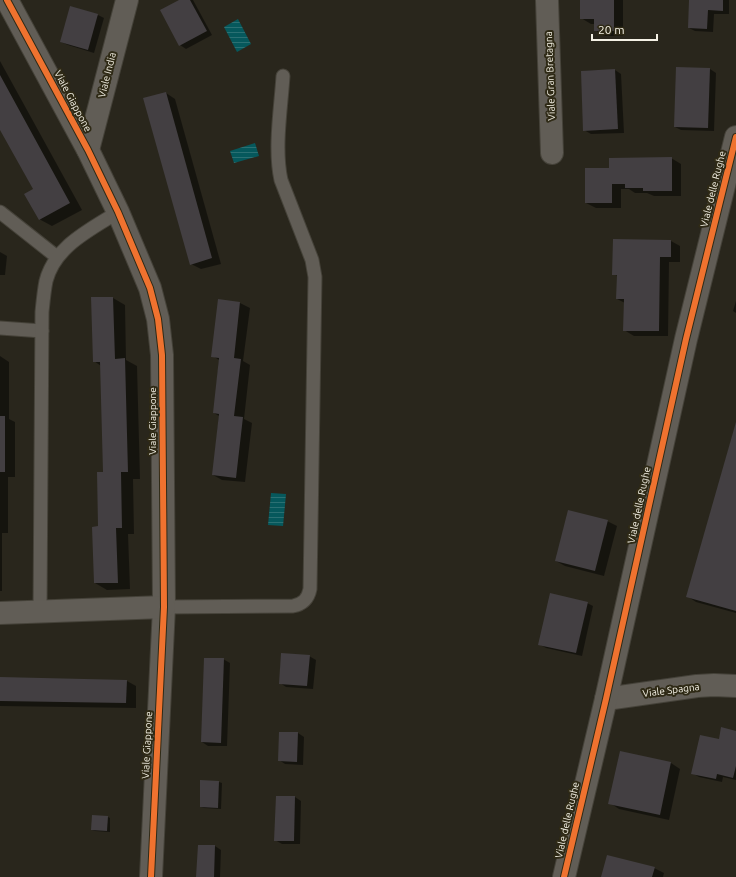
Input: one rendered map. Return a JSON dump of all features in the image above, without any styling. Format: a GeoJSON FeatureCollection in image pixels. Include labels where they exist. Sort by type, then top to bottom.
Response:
{"type":"FeatureCollection","features":[{"type":"Feature","properties":{"kind":"street","name":"Viale Giappone"},"geometry":{"type":"LineString","coordinates":[[7,0],[88,150],[118,212],[150,288],[158,319],[162,363],[164,607],[151,877]]}},
{"type":"Feature","properties":{"kind":"street","name":"Viale India"},"geometry":{"type":"LineString","coordinates":[[88,150],[126,0]]}},
{"type":"Feature","properties":{"kind":"street","name":"Viale Gran Bretagna"},"geometry":{"type":"LineString","coordinates":[[547,0],[552,153]]}},
{"type":"Feature","properties":{"kind":"street","name":"Viale delle Rughe"},"geometry":{"type":"LineString","coordinates":[[564,877],[606,699],[686,339],[736,137]]}},
{"type":"Feature","properties":{"kind":"street"},"geometry":{"type":"LineString","coordinates":[[0,613],[164,607]]}},
{"type":"Feature","properties":{"kind":"street","name":"Viale Spagna"},"geometry":{"type":"LineString","coordinates":[[606,699],[697,686],[736,686]]}},
{"type":"Feature","properties":{"kind":"lane"},"geometry":{"type":"LineString","coordinates":[[164,607],[293,606],[298,605],[307,599],[310,589],[315,277],[312,260],[280,174],[278,152],[284,76]]}},
{"type":"Feature","properties":{"kind":"lane"},"geometry":{"type":"LineString","coordinates":[[0,212],[57,257]]}},
{"type":"Feature","properties":{"kind":"lane"},"geometry":{"type":"LineString","coordinates":[[40,612],[42,331],[46,280],[57,257],[66,247],[77,238],[118,212]]}},
{"type":"Feature","properties":{"kind":"lane"},"geometry":{"type":"LineString","coordinates":[[0,328],[42,331]]}},
{"type":"Feature","properties":{"kind":"water"},"geometry":{"type":"Polygon","coordinates":[[[238,19],[251,44],[237,52],[224,27],[238,19]]]}},
{"type":"Feature","properties":{"kind":"water"},"geometry":{"type":"Polygon","coordinates":[[[255,143],[259,156],[234,163],[230,151],[255,143]]]}},
{"type":"Feature","properties":{"kind":"water"},"geometry":{"type":"Polygon","coordinates":[[[271,493],[286,494],[283,526],[268,525],[271,493]]]}},
{"type":"Feature","properties":{"kind":"building"},"geometry":{"type":"Polygon","coordinates":[[[179,0],[190,0],[207,31],[179,46],[160,10],[179,0]]]}},
{"type":"Feature","properties":{"kind":"building"},"geometry":{"type":"Polygon","coordinates":[[[580,0],[614,0],[614,31],[594,31],[594,19],[580,19],[580,0]]]}},
{"type":"Feature","properties":{"kind":"building"},"geometry":{"type":"Polygon","coordinates":[[[689,0],[723,0],[723,11],[708,10],[707,29],[688,28],[689,0]]]}},
{"type":"Feature","properties":{"kind":"building"},"geometry":{"type":"Polygon","coordinates":[[[70,6],[98,14],[88,50],[60,42],[70,6]]]}},
{"type":"Feature","properties":{"kind":"building"},"geometry":{"type":"Polygon","coordinates":[[[676,67],[710,68],[708,128],[674,127],[676,67]]]}},
{"type":"Feature","properties":{"kind":"building"},"geometry":{"type":"Polygon","coordinates":[[[615,69],[618,129],[583,131],[581,71],[615,69]]]}},
{"type":"Feature","properties":{"kind":"building"},"geometry":{"type":"Polygon","coordinates":[[[0,75],[70,203],[39,220],[24,194],[33,189],[0,130],[0,75]]]}},
{"type":"Feature","properties":{"kind":"building"},"geometry":{"type":"Polygon","coordinates":[[[166,92],[212,258],[190,265],[143,98],[166,92]]]}},
{"type":"Feature","properties":{"kind":"building"},"geometry":{"type":"Polygon","coordinates":[[[672,157],[672,191],[643,191],[643,188],[625,188],[625,184],[612,184],[612,203],[585,203],[585,168],[609,168],[609,158],[672,157]]]}},
{"type":"Feature","properties":{"kind":"building"},"geometry":{"type":"Polygon","coordinates":[[[613,239],[671,240],[671,257],[660,257],[659,331],[623,331],[624,299],[616,299],[617,275],[612,275],[613,239]]]}},
{"type":"Feature","properties":{"kind":"building"},"geometry":{"type":"Polygon","coordinates":[[[91,297],[113,297],[115,359],[125,358],[128,472],[121,472],[122,528],[116,528],[118,583],[94,583],[92,527],[98,526],[97,472],[103,472],[100,362],[93,362],[91,297]]]}},
{"type":"Feature","properties":{"kind":"building"},"geometry":{"type":"Polygon","coordinates":[[[218,299],[240,302],[234,358],[241,359],[234,416],[243,417],[236,478],[212,475],[219,414],[213,413],[219,358],[211,357],[218,299]]]}},
{"type":"Feature","properties":{"kind":"building"},"geometry":{"type":"Polygon","coordinates":[[[0,416],[5,416],[5,472],[0,472],[0,416]]]}},
{"type":"Feature","properties":{"kind":"building"},"geometry":{"type":"Polygon","coordinates":[[[736,422],[736,611],[686,597],[736,422]]]}},
{"type":"Feature","properties":{"kind":"building"},"geometry":{"type":"Polygon","coordinates":[[[568,510],[608,520],[595,571],[555,561],[568,510]]]}},
{"type":"Feature","properties":{"kind":"building"},"geometry":{"type":"Polygon","coordinates":[[[550,593],[588,602],[576,653],[538,645],[550,593]]]}},
{"type":"Feature","properties":{"kind":"building"},"geometry":{"type":"Polygon","coordinates":[[[281,653],[310,655],[307,686],[279,684],[281,653]]]}},
{"type":"Feature","properties":{"kind":"building"},"geometry":{"type":"Polygon","coordinates":[[[204,658],[224,658],[221,743],[201,742],[204,658]]]}},
{"type":"Feature","properties":{"kind":"building"},"geometry":{"type":"Polygon","coordinates":[[[0,677],[127,680],[126,703],[0,701],[0,677]]]}},
{"type":"Feature","properties":{"kind":"building"},"geometry":{"type":"Polygon","coordinates":[[[721,727],[736,731],[736,766],[733,778],[717,774],[716,779],[691,774],[700,735],[719,739],[721,727]]]}},
{"type":"Feature","properties":{"kind":"building"},"geometry":{"type":"Polygon","coordinates":[[[279,732],[298,732],[297,762],[278,761],[279,732]]]}},
{"type":"Feature","properties":{"kind":"building"},"geometry":{"type":"Polygon","coordinates":[[[620,751],[671,762],[660,815],[608,804],[620,751]]]}},
{"type":"Feature","properties":{"kind":"building"},"geometry":{"type":"Polygon","coordinates":[[[200,780],[219,781],[218,808],[200,807],[200,780]]]}},
{"type":"Feature","properties":{"kind":"building"},"geometry":{"type":"Polygon","coordinates":[[[276,796],[295,796],[294,841],[274,841],[276,796]]]}},
{"type":"Feature","properties":{"kind":"building"},"geometry":{"type":"Polygon","coordinates":[[[92,815],[108,816],[107,831],[91,830],[92,815]]]}},
{"type":"Feature","properties":{"kind":"building"},"geometry":{"type":"Polygon","coordinates":[[[198,845],[215,845],[214,877],[196,877],[198,845]]]}},
{"type":"Feature","properties":{"kind":"building"},"geometry":{"type":"Polygon","coordinates":[[[607,855],[655,867],[652,877],[601,877],[607,855]]]}},
{"type":"Feature","properties":{"kind":"cycle path"},"geometry":{"type":"LineString","coordinates":[[7,0],[88,150],[118,212],[150,288],[158,319],[162,355],[164,607],[151,877]]}},
{"type":"Feature","properties":{"kind":"cycle path"},"geometry":{"type":"LineString","coordinates":[[564,877],[606,699],[686,339],[736,137]]}}]}
